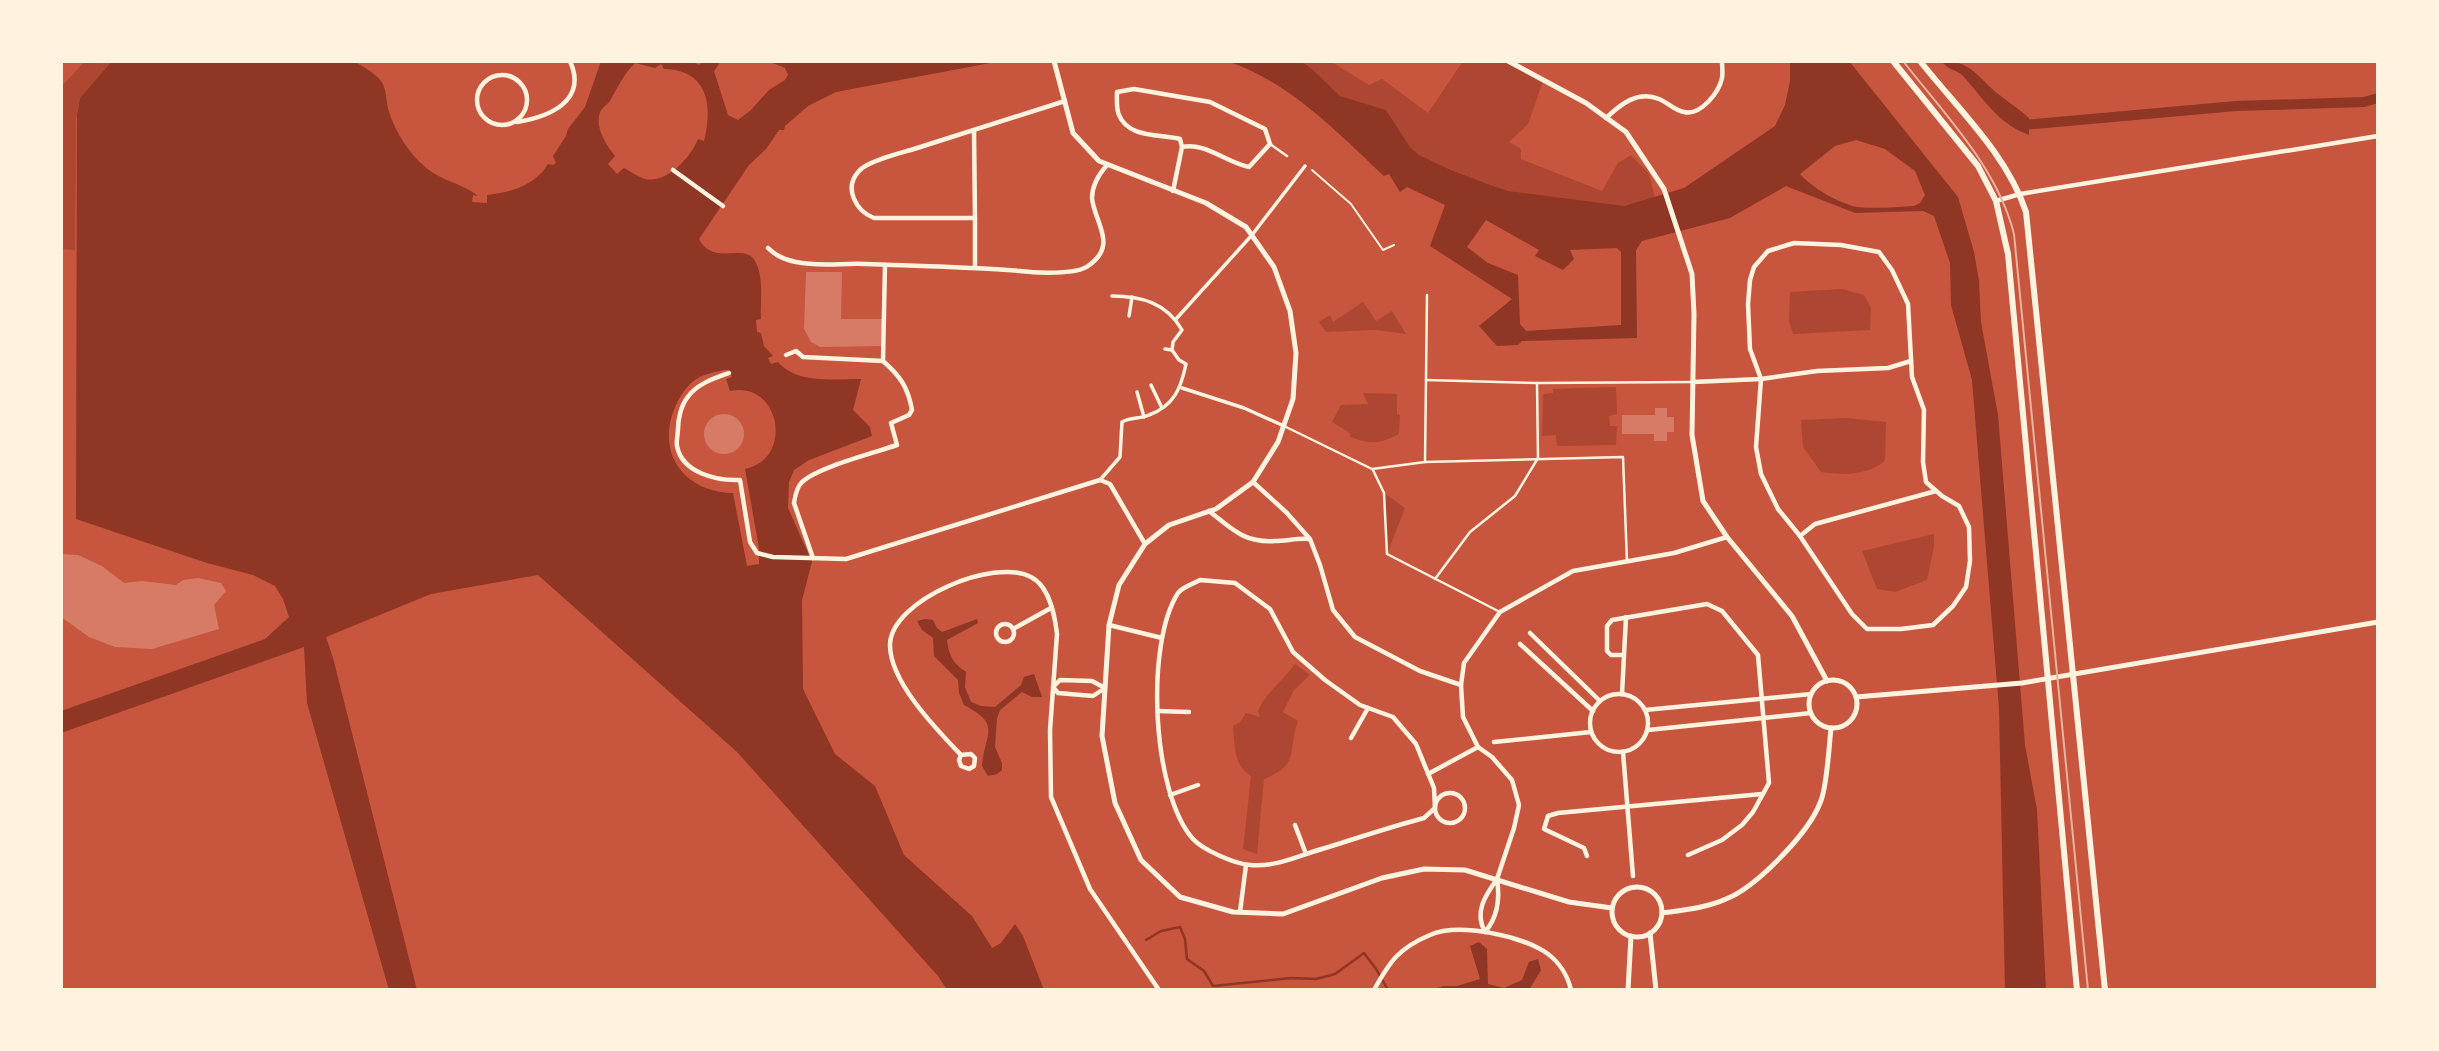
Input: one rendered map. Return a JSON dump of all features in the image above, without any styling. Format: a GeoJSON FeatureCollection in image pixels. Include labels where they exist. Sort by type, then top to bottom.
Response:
{"type":"FeatureCollection","features":[{"type":"Feature","properties":{"kind":"main road"},"geometry":{"type":"LineString","coordinates":[[1893,61],[1978,166],[1996,201],[2008,254],[2077,990]]}},
{"type":"Feature","properties":{"kind":"main road"},"geometry":{"type":"LineString","coordinates":[[1920,61],[1989,146],[2020,194],[2026,212],[2105,990]]}},
{"type":"Feature","properties":{"kind":"street"},"geometry":{"type":"LineString","coordinates":[[511,124],[524,113],[528,97],[520,82],[513,77],[497,75],[483,84],[479,91],[478,107],[487,120],[495,124],[511,124],[536,119],[560,108],[568,99],[575,82],[569,61]]}},
{"type":"Feature","properties":{"kind":"street"},"geometry":{"type":"LineString","coordinates":[[1054,61],[1073,133],[1099,162],[1206,202],[1246,227],[1273,267],[1290,311],[1296,353],[1293,399],[1278,442],[1253,482],[1216,509],[1169,525],[1145,544],[1119,585],[1109,625],[1102,736],[1115,803],[1142,860],[1180,897],[1233,912],[1283,914],[1382,878],[1424,869],[1465,870],[1569,902],[1612,908]]}},
{"type":"Feature","properties":{"kind":"street"},"geometry":{"type":"LineString","coordinates":[[1508,61],[1586,103],[1626,132],[1664,189],[1692,274],[1695,314],[1692,435],[1703,500],[1727,537],[1792,615],[1827,681]]}},
{"type":"Feature","properties":{"kind":"street"},"geometry":{"type":"LineString","coordinates":[[1606,118],[1622,103],[1636,96],[1657,97],[1684,113],[1695,111],[1712,99],[1721,79],[1722,61]]}},
{"type":"Feature","properties":{"kind":"street"},"geometry":{"type":"LineString","coordinates":[[1173,191],[1182,147],[1180,139],[1140,133],[1130,128],[1119,115],[1117,92],[1148,90],[1210,102],[1265,129],[1270,144],[1249,167],[1196,146],[1182,147]]}},
{"type":"Feature","properties":{"kind":"street"},"geometry":{"type":"LineString","coordinates":[[975,218],[874,218],[862,213],[855,201],[852,183],[859,169],[1065,101]]}},
{"type":"Feature","properties":{"kind":"street"},"geometry":{"type":"LineString","coordinates":[[974,130],[975,267]]}},
{"type":"Feature","properties":{"kind":"street"},"geometry":{"type":"LineString","coordinates":[[1996,201],[2020,194],[2378,136]]}},
{"type":"Feature","properties":{"kind":"street"},"geometry":{"type":"LineString","coordinates":[[768,248],[776,256],[822,265],[975,267],[1029,272],[1086,268],[1097,258],[1103,245],[1102,229],[1092,199],[1095,184],[1107,165]]}},
{"type":"Feature","properties":{"kind":"street"},"geometry":{"type":"LineString","coordinates":[[1176,319],[1252,235],[1305,166]]}},
{"type":"Feature","properties":{"kind":"street"},"geometry":{"type":"LineString","coordinates":[[673,170],[723,206]]}},
{"type":"Feature","properties":{"kind":"street"},"geometry":{"type":"LineString","coordinates":[[1794,243],[1841,244],[1879,252],[1908,304],[1911,361],[1912,377],[1924,410],[1923,461],[1926,481],[1959,506],[1969,527],[1966,587],[1953,606],[1933,625],[1867,629],[1852,614],[1800,536],[1778,509],[1761,474],[1756,447],[1761,379],[1750,349],[1748,304],[1754,267],[1768,251],[1794,243]]}},
{"type":"Feature","properties":{"kind":"street"},"geometry":{"type":"LineString","coordinates":[[883,360],[885,265]]}},
{"type":"Feature","properties":{"kind":"street"},"geometry":{"type":"LineString","coordinates":[[729,373],[697,387],[686,398],[678,421],[677,446],[684,460],[698,472],[720,481],[740,480],[750,542],[757,553],[846,559],[1100,480],[1120,457],[1122,422],[1144,416],[1168,404],[1182,388],[1186,364],[1179,360],[1172,350],[1173,342],[1182,330],[1176,319],[1153,301],[1112,296]]}},
{"type":"Feature","properties":{"kind":"street"},"geometry":{"type":"LineString","coordinates":[[1129,316],[1132,297]]}},
{"type":"Feature","properties":{"kind":"street"},"geometry":{"type":"LineString","coordinates":[[1165,349],[1172,350]]}},
{"type":"Feature","properties":{"kind":"street"},"geometry":{"type":"LineString","coordinates":[[786,355],[796,351],[803,357],[883,360],[909,391],[912,410],[909,415],[891,423],[897,445],[822,471],[801,482],[794,503],[813,558]]}},
{"type":"Feature","properties":{"kind":"street"},"geometry":{"type":"LineString","coordinates":[[1693,382],[1888,368],[1911,361]]}},
{"type":"Feature","properties":{"kind":"street"},"geometry":{"type":"LineString","coordinates":[[1151,384],[1162,408]]}},
{"type":"Feature","properties":{"kind":"street"},"geometry":{"type":"LineString","coordinates":[[1182,388],[1244,408],[1284,426]]}},
{"type":"Feature","properties":{"kind":"street"},"geometry":{"type":"LineString","coordinates":[[1137,392],[1144,416]]}},
{"type":"Feature","properties":{"kind":"street"},"geometry":{"type":"LineString","coordinates":[[1100,480],[1110,484],[1145,544]]}},
{"type":"Feature","properties":{"kind":"street"},"geometry":{"type":"LineString","coordinates":[[1253,482],[1286,512],[1310,539],[1333,610],[1355,637],[1420,671],[1461,685]]}},
{"type":"Feature","properties":{"kind":"street"},"geometry":{"type":"LineString","coordinates":[[1800,536],[1815,524],[1937,491]]}},
{"type":"Feature","properties":{"kind":"street"},"geometry":{"type":"LineString","coordinates":[[1209,511],[1246,539],[1310,539]]}},
{"type":"Feature","properties":{"kind":"street"},"geometry":{"type":"LineString","coordinates":[[1485,932],[1480,922],[1480,911],[1487,893],[1497,879],[1519,805],[1512,780],[1492,757],[1478,747],[1463,718],[1461,685],[1464,663],[1500,612],[1573,571],[1674,553],[1727,537]]}},
{"type":"Feature","properties":{"kind":"street"},"geometry":{"type":"LineString","coordinates":[[961,755],[935,728],[901,679],[890,646],[892,633],[914,607],[934,592],[955,582],[988,574],[1012,573],[1031,577],[1043,590],[1051,608],[1057,634],[1050,730],[1051,797],[1090,889],[1159,990]]}},
{"type":"Feature","properties":{"kind":"street"},"geometry":{"type":"LineString","coordinates":[[1368,708],[1325,680],[1293,652],[1270,609],[1235,583],[1200,580],[1179,590],[1166,617],[1156,681],[1161,755],[1170,795],[1173,807],[1193,840],[1230,861],[1246,865],[1278,864],[1424,818],[1435,808],[1439,798],[1453,794],[1461,799],[1465,808],[1462,817],[1450,823],[1441,820],[1435,808],[1434,788],[1416,744],[1393,717],[1368,708]]}},
{"type":"Feature","properties":{"kind":"street"},"geometry":{"type":"LineString","coordinates":[[1624,655],[1611,655],[1607,651],[1607,626],[1612,620],[1707,604],[1722,611],[1758,655],[1769,783],[1753,812],[1742,825],[1722,839],[1688,855]]}},
{"type":"Feature","properties":{"kind":"street"},"geometry":{"type":"LineString","coordinates":[[1013,629],[1051,608]]}},
{"type":"Feature","properties":{"kind":"street"},"geometry":{"type":"LineString","coordinates":[[1622,694],[1626,617]]}},
{"type":"Feature","properties":{"kind":"street"},"geometry":{"type":"LineString","coordinates":[[1856,697],[1995,687],[2378,622]]}},
{"type":"Feature","properties":{"kind":"street"},"geometry":{"type":"LineString","coordinates":[[1002,625],[1010,625],[1013,629],[1014,634],[1008,641],[1000,640],[997,636],[1002,625]]}},
{"type":"Feature","properties":{"kind":"street"},"geometry":{"type":"LineString","coordinates":[[1109,625],[1163,638]]}},
{"type":"Feature","properties":{"kind":"street"},"geometry":{"type":"LineString","coordinates":[[1530,634],[1600,701]]}},
{"type":"Feature","properties":{"kind":"street"},"geometry":{"type":"LineString","coordinates":[[1520,644],[1593,710]]}},
{"type":"Feature","properties":{"kind":"street"},"geometry":{"type":"LineString","coordinates":[[1053,687],[1060,680],[1092,681],[1105,688]]}},
{"type":"Feature","properties":{"kind":"street"},"geometry":{"type":"LineString","coordinates":[[1645,710],[1811,694],[1821,683],[1835,680],[1848,685],[1856,697],[1856,712],[1852,719],[1839,727],[1831,728],[1819,723],[1811,713],[1811,694]]}},
{"type":"Feature","properties":{"kind":"street"},"geometry":{"type":"LineString","coordinates":[[1053,687],[1058,693],[1093,696],[1105,688]]}},
{"type":"Feature","properties":{"kind":"street"},"geometry":{"type":"LineString","coordinates":[[1614,694],[1622,694],[1636,699],[1645,710],[1648,730],[1639,745],[1623,752],[1604,748],[1596,741],[1590,725],[1593,710],[1600,701],[1614,694]]}},
{"type":"Feature","properties":{"kind":"street"},"geometry":{"type":"LineString","coordinates":[[1351,738],[1368,708]]}},
{"type":"Feature","properties":{"kind":"street"},"geometry":{"type":"LineString","coordinates":[[1158,711],[1189,712]]}},
{"type":"Feature","properties":{"kind":"street"},"geometry":{"type":"LineString","coordinates":[[1648,730],[1811,713]]}},
{"type":"Feature","properties":{"kind":"street"},"geometry":{"type":"LineString","coordinates":[[1662,913],[1695,909],[1728,899],[1770,868],[1797,839],[1821,802],[1831,728]]}},
{"type":"Feature","properties":{"kind":"street"},"geometry":{"type":"LineString","coordinates":[[1494,742],[1591,732]]}},
{"type":"Feature","properties":{"kind":"street"},"geometry":{"type":"LineString","coordinates":[[1428,774],[1478,747]]}},
{"type":"Feature","properties":{"kind":"street"},"geometry":{"type":"LineString","coordinates":[[1623,752],[1633,876]]}},
{"type":"Feature","properties":{"kind":"street"},"geometry":{"type":"LineString","coordinates":[[1170,795],[1198,785]]}},
{"type":"Feature","properties":{"kind":"street"},"geometry":{"type":"LineString","coordinates":[[1587,856],[1584,848],[1544,830],[1548,816],[1763,794]]}},
{"type":"Feature","properties":{"kind":"street"},"geometry":{"type":"LineString","coordinates":[[1295,825],[1306,854]]}},
{"type":"Feature","properties":{"kind":"street"},"geometry":{"type":"LineString","coordinates":[[1240,912],[1246,865]]}},
{"type":"Feature","properties":{"kind":"street"},"geometry":{"type":"LineString","coordinates":[[1485,932],[1493,922],[1500,895],[1497,879]]}},
{"type":"Feature","properties":{"kind":"street"},"geometry":{"type":"LineString","coordinates":[[1635,887],[1646,888],[1661,904],[1662,913],[1660,922],[1650,933],[1631,936],[1616,925],[1612,908],[1623,891],[1635,887]]}},
{"type":"Feature","properties":{"kind":"street"},"geometry":{"type":"LineString","coordinates":[[1375,989],[1389,962],[1406,947],[1433,933],[1476,930],[1513,937],[1549,955],[1568,976],[1571,990]]}},
{"type":"Feature","properties":{"kind":"street"},"geometry":{"type":"LineString","coordinates":[[1650,933],[1656,990]]}},
{"type":"Feature","properties":{"kind":"street"},"geometry":{"type":"LineString","coordinates":[[1628,990],[1631,936]]}},
{"type":"Feature","properties":{"kind":"lane"},"geometry":{"type":"LineString","coordinates":[[1270,144],[1287,156]]}},
{"type":"Feature","properties":{"kind":"lane"},"geometry":{"type":"LineString","coordinates":[[1425,462],[1427,295]]}},
{"type":"Feature","properties":{"kind":"lane"},"geometry":{"type":"LineString","coordinates":[[1426,380],[1537,383],[1693,382]]}},
{"type":"Feature","properties":{"kind":"lane"},"geometry":{"type":"LineString","coordinates":[[1435,579],[1470,532],[1514,496],[1538,458],[1537,383]]}},
{"type":"Feature","properties":{"kind":"lane"},"geometry":{"type":"LineString","coordinates":[[1284,426],[1372,469],[1425,462],[1623,457],[1627,562]]}},
{"type":"Feature","properties":{"kind":"lane"},"geometry":{"type":"LineString","coordinates":[[1372,469],[1384,493],[1387,554],[1500,612]]}},
{"type":"Feature","properties":{"kind":"path"},"geometry":{"type":"LineString","coordinates":[[1305,166],[1351,204],[1383,250],[1394,246]]}},
{"type":"Feature","properties":{"kind":"shaded area"},"geometry":{"type":"Polygon","coordinates":[[[85,61],[112,61],[80,98],[76,118],[75,250],[61,249],[61,87],[85,61]]]}},
{"type":"Feature","properties":{"kind":"shaded area"},"geometry":{"type":"Polygon","coordinates":[[[112,61],[354,61],[381,81],[395,127],[419,161],[431,172],[478,196],[473,195],[472,202],[487,203],[487,195],[522,187],[543,172],[548,164],[556,163],[553,156],[568,129],[585,107],[601,61],[692,61],[699,65],[703,61],[721,61],[714,71],[728,115],[738,120],[788,75],[785,68],[768,61],[1001,61],[836,92],[808,106],[785,126],[784,130],[779,130],[766,149],[749,165],[699,239],[713,252],[745,254],[756,263],[761,291],[761,319],[756,320],[757,332],[761,333],[764,346],[773,356],[768,358],[771,364],[778,362],[795,374],[816,379],[861,379],[853,410],[870,427],[872,436],[809,460],[794,470],[789,482],[788,508],[812,562],[802,600],[803,689],[835,754],[875,786],[904,855],[972,916],[992,948],[1001,943],[1015,924],[1023,936],[1044,990],[947,990],[938,976],[737,752],[538,575],[431,594],[326,637],[417,990],[389,990],[307,703],[304,647],[61,733],[61,711],[265,639],[289,617],[275,586],[253,575],[207,563],[76,519],[77,115],[80,98],[112,61]],[[635,63],[602,109],[599,128],[615,156],[608,164],[617,174],[624,168],[642,178],[653,179],[677,168],[690,154],[698,139],[704,141],[707,103],[704,92],[690,76],[664,69],[661,64],[655,68],[635,63]],[[729,370],[701,377],[686,389],[677,403],[669,437],[671,452],[677,465],[687,476],[715,491],[733,493],[747,566],[759,564],[759,548],[745,469],[761,462],[770,451],[775,437],[775,422],[770,409],[761,398],[747,391],[730,391],[726,379],[732,377],[729,370]]]}},
{"type":"Feature","properties":{"kind":"shaded area"},"geometry":{"type":"Polygon","coordinates":[[[1226,61],[1301,61],[1340,96],[1386,110],[1410,147],[1419,155],[1451,170],[1508,191],[1624,206],[1684,188],[1775,126],[1785,105],[1790,81],[1790,61],[1849,61],[1958,197],[1974,252],[1981,322],[1998,415],[2025,745],[2037,810],[2046,990],[2005,990],[1999,708],[1972,380],[1951,305],[1950,263],[1934,216],[1923,211],[1855,213],[1786,186],[1730,218],[1642,241],[1636,250],[1637,338],[1522,341],[1518,345],[1497,346],[1479,326],[1512,299],[1430,246],[1445,205],[1407,187],[1400,192],[1389,174],[1384,176],[1311,109],[1249,70],[1226,61]],[[1856,140],[1835,146],[1800,174],[1827,195],[1851,206],[1886,208],[1920,203],[1925,195],[1915,171],[1885,149],[1856,140]],[[1486,220],[1467,247],[1488,263],[1518,275],[1520,324],[1526,331],[1621,325],[1621,252],[1617,248],[1570,250],[1574,259],[1563,270],[1535,256],[1539,250],[1486,220]]]}},
{"type":"Feature","properties":{"kind":"shaded area"},"geometry":{"type":"Polygon","coordinates":[[[1301,61],[1330,61],[1369,85],[1382,79],[1428,113],[1463,61],[1508,61],[1543,81],[1528,124],[1509,142],[1521,149],[1521,159],[1602,191],[1618,163],[1631,155],[1649,174],[1655,198],[1624,206],[1590,203],[1508,191],[1451,170],[1419,155],[1410,147],[1386,110],[1340,96],[1301,61]]]}},
{"type":"Feature","properties":{"kind":"shaded area"},"geometry":{"type":"Polygon","coordinates":[[[1941,61],[1960,64],[1978,75],[2029,118],[2029,135],[2008,124],[1963,76],[1941,61]]]}},
{"type":"Feature","properties":{"kind":"shaded area"},"geometry":{"type":"Polygon","coordinates":[[[1842,289],[1864,295],[1871,308],[1870,330],[1793,334],[1789,321],[1790,292],[1842,289]]]}},
{"type":"Feature","properties":{"kind":"shaded area"},"geometry":{"type":"Polygon","coordinates":[[[1363,302],[1376,321],[1392,311],[1406,334],[1376,330],[1326,332],[1319,322],[1330,315],[1333,322],[1363,302]]]}},
{"type":"Feature","properties":{"kind":"shaded area"},"geometry":{"type":"Polygon","coordinates":[[[1616,387],[1617,414],[1609,416],[1610,426],[1617,426],[1616,445],[1557,446],[1556,435],[1542,436],[1543,394],[1553,393],[1553,389],[1616,387]]]}},
{"type":"Feature","properties":{"kind":"shaded area"},"geometry":{"type":"Polygon","coordinates":[[[1363,393],[1397,394],[1399,434],[1375,442],[1364,441],[1350,437],[1350,433],[1332,422],[1341,405],[1368,404],[1363,393]]]}},
{"type":"Feature","properties":{"kind":"shaded area"},"geometry":{"type":"Polygon","coordinates":[[[1847,418],[1886,422],[1885,461],[1854,473],[1821,472],[1803,447],[1801,420],[1847,418]]]}},
{"type":"Feature","properties":{"kind":"shaded area"},"geometry":{"type":"Polygon","coordinates":[[[1384,493],[1405,508],[1387,554],[1384,493]]]}},
{"type":"Feature","properties":{"kind":"shaded area"},"geometry":{"type":"Polygon","coordinates":[[[1934,534],[1927,580],[1895,592],[1877,589],[1862,551],[1934,534]]]}},
{"type":"Feature","properties":{"kind":"shaded area"},"geometry":{"type":"Polygon","coordinates":[[[977,619],[978,623],[947,640],[952,659],[966,672],[965,687],[971,702],[995,707],[1021,685],[1024,677],[1034,674],[1042,697],[1032,697],[1022,692],[1000,710],[997,718],[995,747],[1002,770],[997,774],[988,776],[982,766],[988,737],[987,724],[976,712],[964,705],[958,680],[934,656],[933,638],[922,630],[917,621],[933,620],[942,632],[977,619]]]}},
{"type":"Feature","properties":{"kind":"shaded area"},"geometry":{"type":"Polygon","coordinates":[[[1295,664],[1310,675],[1294,690],[1283,712],[1298,721],[1288,762],[1264,779],[1257,854],[1243,849],[1251,776],[1238,761],[1233,726],[1240,722],[1246,713],[1260,717],[1258,711],[1265,698],[1295,664]]]}},
{"type":"Feature","properties":{"kind":"shaded area"},"geometry":{"type":"Polygon","coordinates":[[[1479,942],[1487,949],[1488,984],[1504,988],[1522,980],[1529,962],[1538,959],[1541,970],[1529,990],[1432,990],[1480,979],[1470,946],[1479,942]]]}},
{"type":"Feature","properties":{"kind":"building"},"geometry":{"type":"Polygon","coordinates":[[[806,272],[842,272],[841,319],[882,319],[882,346],[820,347],[811,342],[804,329],[806,272]]]}},
{"type":"Feature","properties":{"kind":"building"},"geometry":{"type":"Polygon","coordinates":[[[1655,408],[1667,408],[1667,417],[1674,417],[1674,432],[1667,432],[1667,441],[1654,441],[1654,434],[1622,434],[1622,415],[1655,415],[1655,408]]]}},
{"type":"Feature","properties":{"kind":"building"},"geometry":{"type":"Polygon","coordinates":[[[724,414],[732,415],[738,420],[743,426],[743,442],[738,448],[732,453],[724,454],[716,453],[710,448],[705,442],[704,434],[705,426],[710,420],[716,415],[724,414]]]}},
{"type":"Feature","properties":{"kind":"building"},"geometry":{"type":"Polygon","coordinates":[[[61,554],[78,555],[102,566],[124,583],[142,581],[176,585],[183,580],[198,578],[221,583],[226,591],[214,605],[219,629],[152,649],[115,647],[89,637],[61,617],[61,554]]]}},
{"type":"Feature","properties":{"kind":"waterway"},"geometry":{"type":"LineString","coordinates":[[2018,121],[2023,125],[2236,106],[2364,102],[2378,98]]}},
{"type":"Feature","properties":{"kind":"waterway"},"geometry":{"type":"LineString","coordinates":[[1146,940],[1161,931],[1180,927],[1185,939],[1187,959],[1204,971],[1213,986],[1291,978],[1316,979],[1335,974],[1364,953],[1388,990]]}},
{"type":"Feature","properties":{"kind":"tram line"},"geometry":{"type":"LineString","coordinates":[[1903,61],[1982,164],[2006,210],[2014,234],[2088,990]]}}]}
